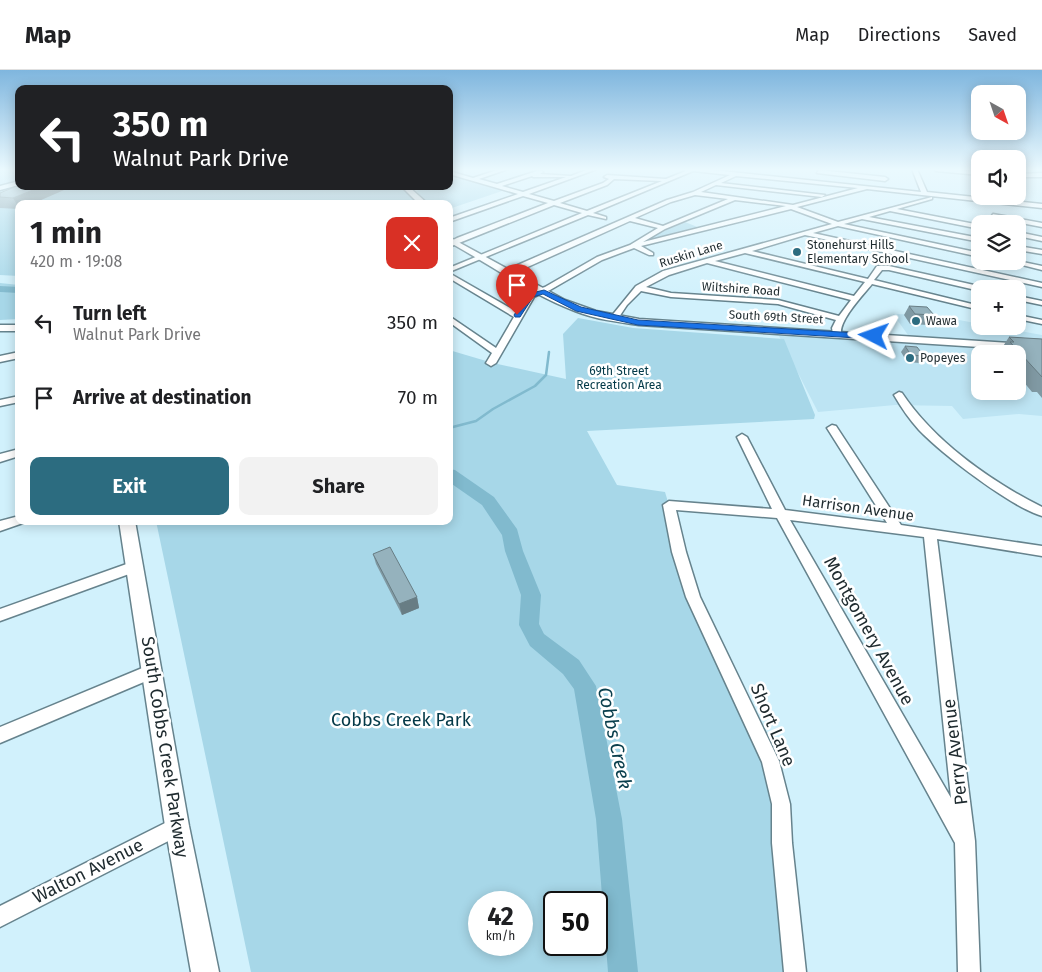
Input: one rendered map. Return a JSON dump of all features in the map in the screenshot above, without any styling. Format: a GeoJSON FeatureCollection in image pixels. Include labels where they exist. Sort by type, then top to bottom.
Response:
{"type":"FeatureCollection","features":[{"type":"Feature","properties":{"kind":"main road","name":"South 69th Street"},"geometry":{"type":"LineString","coordinates":[[453,243],[579,309],[614,318],[638,322],[1042,348]]}},
{"type":"Feature","properties":{"kind":"main road"},"geometry":{"type":"LineString","coordinates":[[0,328],[15,328]]}},
{"type":"Feature","properties":{"kind":"main road","name":"South Cobbs Creek Parkway"},"geometry":{"type":"LineString","coordinates":[[128,525],[177,826],[205,972]]}},
{"type":"Feature","properties":{"kind":"street"},"geometry":{"type":"LineString","coordinates":[[453,219],[475,211]]}},
{"type":"Feature","properties":{"kind":"street"},"geometry":{"type":"LineString","coordinates":[[453,241],[533,211]]}},
{"type":"Feature","properties":{"kind":"street"},"geometry":{"type":"LineString","coordinates":[[582,211],[604,218]]}},
{"type":"Feature","properties":{"kind":"street"},"geometry":{"type":"LineString","coordinates":[[453,268],[593,211]]}},
{"type":"Feature","properties":{"kind":"street"},"geometry":{"type":"LineString","coordinates":[[509,272],[646,211]]}},
{"type":"Feature","properties":{"kind":"street"},"geometry":{"type":"LineString","coordinates":[[490,363],[517,315],[531,295],[544,292],[583,267],[633,245],[663,228],[704,211]]}},
{"type":"Feature","properties":{"kind":"street"},"geometry":{"type":"LineString","coordinates":[[633,245],[706,229],[774,211]]}},
{"type":"Feature","properties":{"kind":"street"},"geometry":{"type":"LineString","coordinates":[[805,211],[837,224],[971,254]]}},
{"type":"Feature","properties":{"kind":"street","name":"Ruskin Lane"},"geometry":{"type":"LineString","coordinates":[[614,318],[625,301],[639,288],[666,273],[885,211]]}},
{"type":"Feature","properties":{"kind":"street"},"geometry":{"type":"LineString","coordinates":[[895,211],[971,225]]}},
{"type":"Feature","properties":{"kind":"street"},"geometry":{"type":"LineString","coordinates":[[994,211],[991,219],[1042,225]]}},
{"type":"Feature","properties":{"kind":"street"},"geometry":{"type":"LineString","coordinates":[[862,217],[971,238]]}},
{"type":"Feature","properties":{"kind":"street"},"geometry":{"type":"LineString","coordinates":[[630,218],[663,228]]}},
{"type":"Feature","properties":{"kind":"street"},"geometry":{"type":"LineString","coordinates":[[683,220],[706,229]]}},
{"type":"Feature","properties":{"kind":"street"},"geometry":{"type":"LineString","coordinates":[[805,233],[1042,285]]}},
{"type":"Feature","properties":{"kind":"street"},"geometry":{"type":"LineString","coordinates":[[1026,236],[1042,239]]}},
{"type":"Feature","properties":{"kind":"street"},"geometry":{"type":"LineString","coordinates":[[633,245],[651,254]]}},
{"type":"Feature","properties":{"kind":"street"},"geometry":{"type":"LineString","coordinates":[[1026,249],[1042,252]]}},
{"type":"Feature","properties":{"kind":"street"},"geometry":{"type":"LineString","coordinates":[[742,251],[971,306]]}},
{"type":"Feature","properties":{"kind":"street"},"geometry":{"type":"LineString","coordinates":[[706,261],[856,299]]}},
{"type":"Feature","properties":{"kind":"street"},"geometry":{"type":"LineString","coordinates":[[952,301],[971,262]]}},
{"type":"Feature","properties":{"kind":"street"},"geometry":{"type":"LineString","coordinates":[[1026,265],[1042,268]]}},
{"type":"Feature","properties":{"kind":"street"},"geometry":{"type":"LineString","coordinates":[[837,334],[836,328],[841,320],[880,268],[883,267],[971,287]]}},
{"type":"Feature","properties":{"kind":"street"},"geometry":{"type":"LineString","coordinates":[[453,277],[517,315]]}},
{"type":"Feature","properties":{"kind":"street","name":"Wiltshire Road"},"geometry":{"type":"LineString","coordinates":[[639,288],[671,295],[778,302],[841,320]]}},
{"type":"Feature","properties":{"kind":"street"},"geometry":{"type":"LineString","coordinates":[[1026,300],[1042,303]]}},
{"type":"Feature","properties":{"kind":"street"},"geometry":{"type":"LineString","coordinates":[[1026,319],[1042,322]]}},
{"type":"Feature","properties":{"kind":"street"},"geometry":{"type":"LineString","coordinates":[[453,321],[496,352]]}},
{"type":"Feature","properties":{"kind":"street"},"geometry":{"type":"LineString","coordinates":[[0,359],[15,356]]}},
{"type":"Feature","properties":{"kind":"street"},"geometry":{"type":"LineString","coordinates":[[899,394],[907,409],[934,440],[1010,496],[1042,512]]}},
{"type":"Feature","properties":{"kind":"street"},"geometry":{"type":"LineString","coordinates":[[0,403],[15,400]]}},
{"type":"Feature","properties":{"kind":"street"},"geometry":{"type":"LineString","coordinates":[[832,428],[898,530]]}},
{"type":"Feature","properties":{"kind":"street","name":"Montgomery Avenue"},"geometry":{"type":"LineString","coordinates":[[742,437],[781,514],[965,841]]}},
{"type":"Feature","properties":{"kind":"street"},"geometry":{"type":"LineString","coordinates":[[0,458],[15,453]]}},
{"type":"Feature","properties":{"kind":"street","name":"Harrison Avenue"},"geometry":{"type":"LineString","coordinates":[[669,505],[781,514],[930,533],[1042,550]]}},
{"type":"Feature","properties":{"kind":"street","name":"Short Lane"},"geometry":{"type":"LineString","coordinates":[[669,505],[679,552],[693,597],[770,761],[781,804],[782,843],[795,972]]}},
{"type":"Feature","properties":{"kind":"street"},"geometry":{"type":"LineString","coordinates":[[0,526],[15,521]]}},
{"type":"Feature","properties":{"kind":"street","name":"Perry Avenue"},"geometry":{"type":"LineString","coordinates":[[930,533],[965,841],[969,972]]}},
{"type":"Feature","properties":{"kind":"street"},"geometry":{"type":"LineString","coordinates":[[0,615],[134,566]]}},
{"type":"Feature","properties":{"kind":"street"},"geometry":{"type":"LineString","coordinates":[[0,735],[152,671]]}},
{"type":"Feature","properties":{"kind":"street","name":"Walton Avenue"},"geometry":{"type":"LineString","coordinates":[[0,917],[177,826]]}},
{"type":"Feature","properties":{"kind":"shaded area"},"geometry":{"type":"Polygon","coordinates":[[[893,314],[933,315],[971,322],[971,335],[1026,335],[1026,332],[1042,335],[1042,416],[1019,414],[963,419],[952,406],[895,405],[818,412],[779,336],[913,342],[893,314]]]}},
{"type":"Feature","properties":{"kind":"green space"},"geometry":{"type":"Polygon","coordinates":[[[0,211],[15,211],[15,276],[0,275],[0,211]]]}},
{"type":"Feature","properties":{"kind":"green space"},"geometry":{"type":"Polygon","coordinates":[[[685,222],[700,228],[648,242],[643,240],[685,222]]]}},
{"type":"Feature","properties":{"kind":"green space"},"geometry":{"type":"Polygon","coordinates":[[[0,283],[15,285],[15,319],[0,320],[0,283]]]}},
{"type":"Feature","properties":{"kind":"green space","name":"Cobbs Creek Park"},"geometry":{"type":"Polygon","coordinates":[[[578,318],[633,328],[784,339],[815,415],[814,419],[587,431],[617,485],[665,492],[705,625],[776,788],[802,972],[251,972],[157,525],[453,525],[453,351],[493,363],[566,379],[563,334],[578,318]]]}},
{"type":"Feature","properties":{"kind":"building"},"geometry":{"type":"Polygon","coordinates":[[[909,306],[927,307],[934,315],[915,314],[909,306]]]}},
{"type":"Feature","properties":{"kind":"building"},"geometry":{"type":"Polygon","coordinates":[[[1009,337],[1042,339],[1042,377],[1026,360],[1026,345],[1013,345],[1010,342],[1014,342],[1009,337]]]}},
{"type":"Feature","properties":{"kind":"building"},"geometry":{"type":"Polygon","coordinates":[[[905,346],[917,347],[924,356],[911,355],[905,346]]]}},
{"type":"Feature","properties":{"kind":"building"},"geometry":{"type":"Polygon","coordinates":[[[390,547],[417,597],[399,604],[373,554],[390,547]]]}},
{"type":"Feature","properties":{"kind":"waterway","name":"Cobbs Creek"},"geometry":{"type":"LineString","coordinates":[[0,289],[15,290]]}},
{"type":"Feature","properties":{"kind":"waterway"},"geometry":{"type":"LineString","coordinates":[[453,427],[476,421],[493,409],[535,386],[546,375],[549,352]]}},
{"type":"Feature","properties":{"kind":"waterway","name":"Cobbs Creek"},"geometry":{"type":"LineString","coordinates":[[453,477],[488,501],[511,534],[514,551],[531,595],[529,625],[537,640],[571,667],[585,686],[609,819],[623,972]]}},
{"type":"Feature","properties":{"kind":"place","name":"Stonehurst Hills Elementary School"},"geometry":{"type":"Point","coordinates":[797,252]}},
{"type":"Feature","properties":{"kind":"place","name":"Wawa"},"geometry":{"type":"Point","coordinates":[916,321]}},
{"type":"Feature","properties":{"kind":"place","name":"Popeyes"},"geometry":{"type":"Point","coordinates":[910,358]}},
{"type":"Feature","properties":{"kind":"route"},"geometry":{"type":"LineString","coordinates":[[517,315],[531,295],[544,292],[579,309],[638,322],[874,336]]}},
{"type":"Feature","properties":{"kind":"park label","name":"69th Street Recreation Area"},"geometry":{"type":"Point","coordinates":[619,378]}}]}
